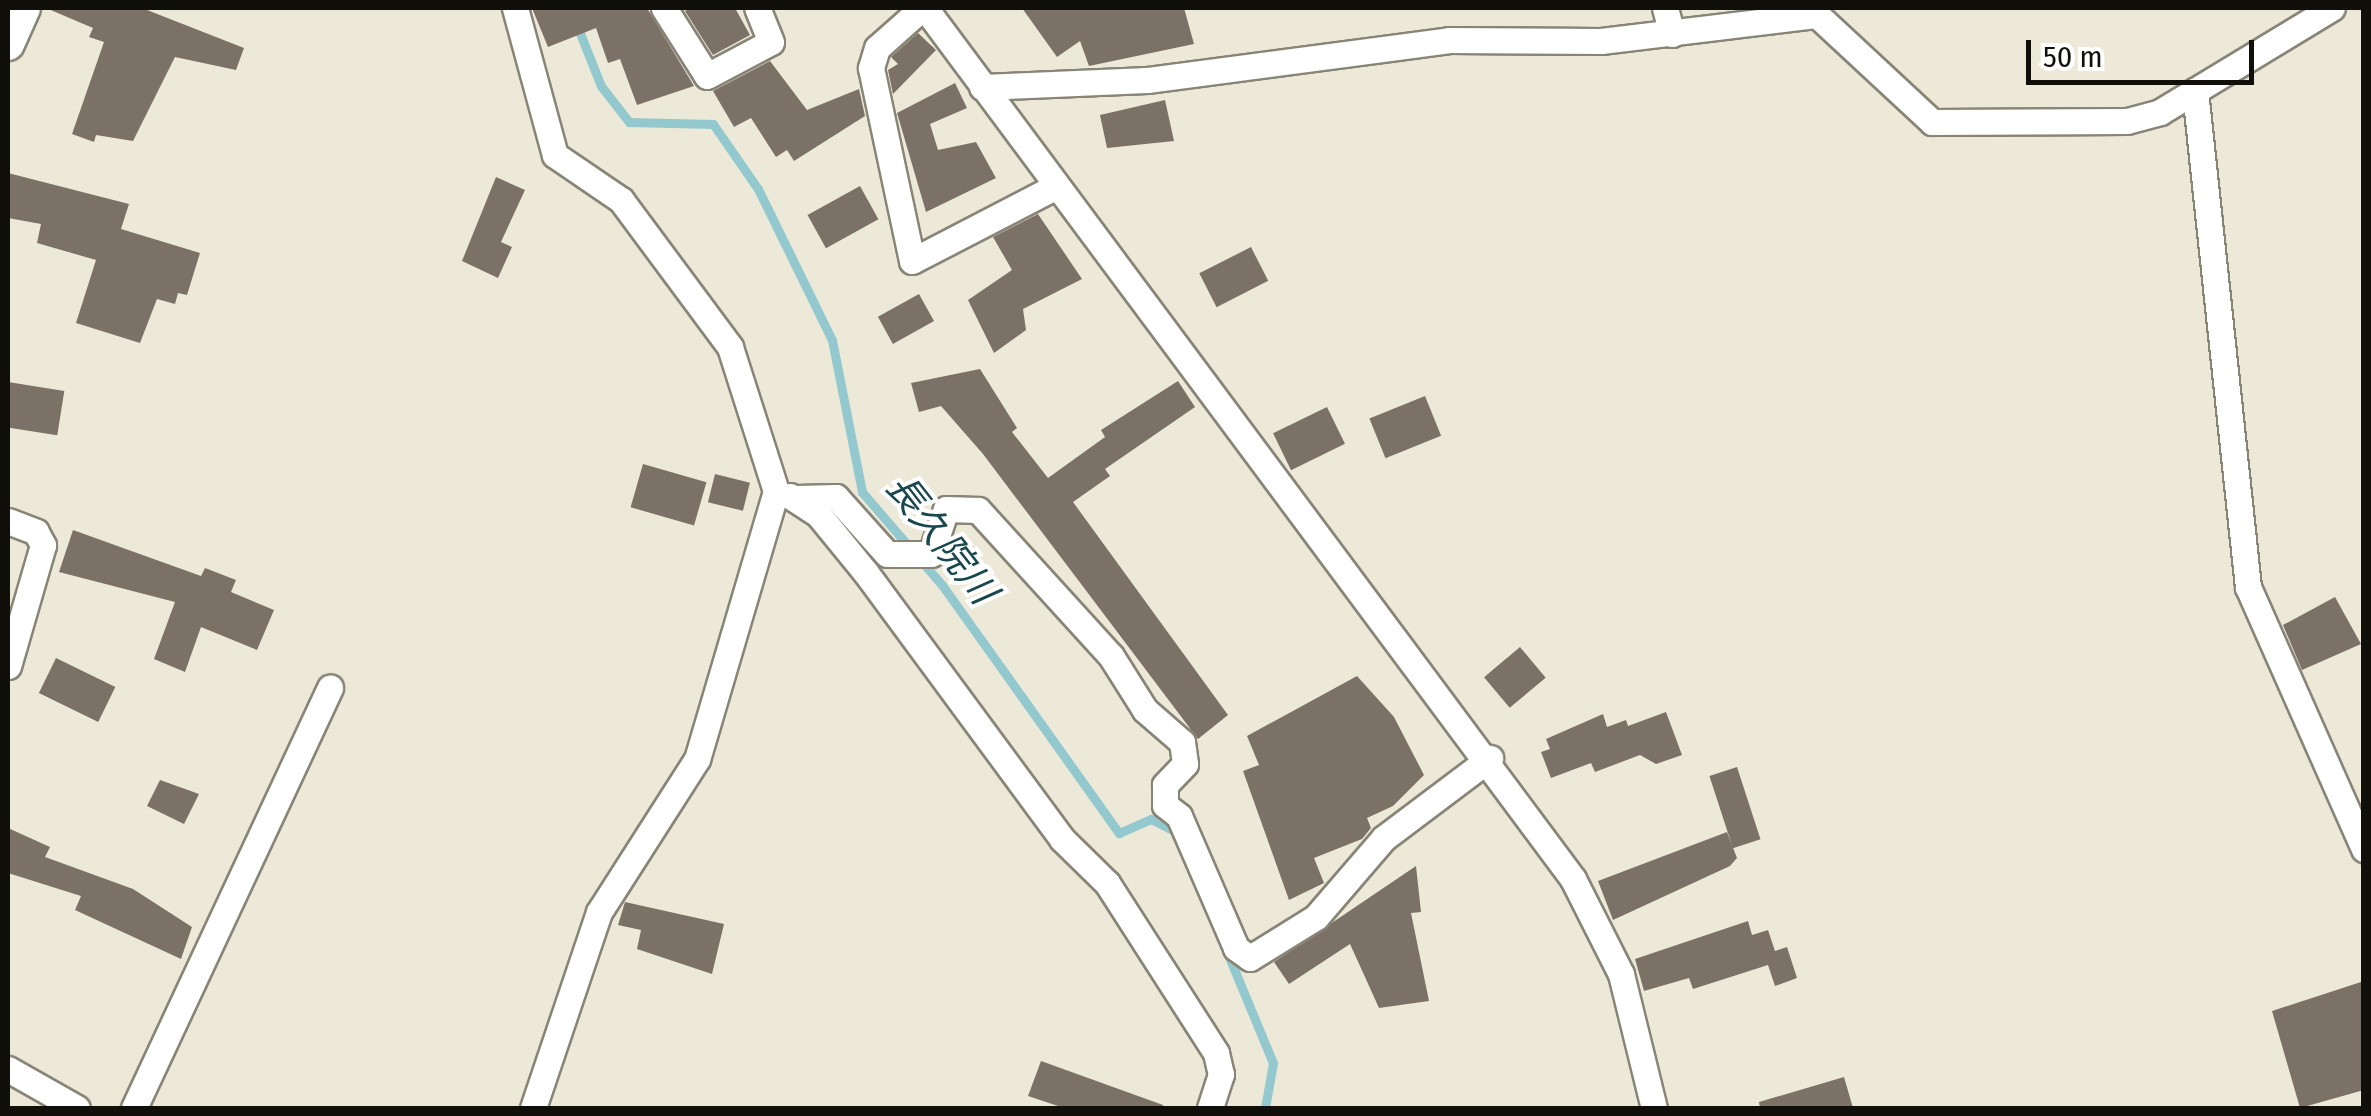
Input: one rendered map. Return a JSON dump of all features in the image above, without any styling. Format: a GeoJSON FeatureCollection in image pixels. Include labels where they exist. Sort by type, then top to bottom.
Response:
{"type":"FeatureCollection","features":[{"type":"Feature","properties":{"kind":"main road"},"geometry":{"type":"LineString","coordinates":[[8,44],[24,8]]}},
{"type":"Feature","properties":{"kind":"street"},"geometry":{"type":"LineString","coordinates":[[515,8],[555,155],[620,200],[719,332],[786,495],[866,573],[1062,839],[1107,883],[1216,1052],[1221,1074],[1210,1108]]}},
{"type":"Feature","properties":{"kind":"street"},"geometry":{"type":"LineString","coordinates":[[664,8],[708,76],[771,42],[757,8]]}},
{"type":"Feature","properties":{"kind":"street"},"geometry":{"type":"LineString","coordinates":[[1055,187],[912,262],[870,68],[877,48],[924,8],[1055,187],[1490,758],[1573,879],[1615,961],[1654,1108]]}},
{"type":"Feature","properties":{"kind":"street"},"geometry":{"type":"LineString","coordinates":[[1665,8],[1672,34]]}},
{"type":"Feature","properties":{"kind":"street"},"geometry":{"type":"LineString","coordinates":[[982,87],[1148,80],[1449,40],[1672,34],[1817,15],[1932,122],[2127,121],[2195,90],[2332,8]]}},
{"type":"Feature","properties":{"kind":"street"},"geometry":{"type":"LineString","coordinates":[[2195,90],[2248,587],[2364,850]]}},
{"type":"Feature","properties":{"kind":"street"},"geometry":{"type":"LineString","coordinates":[[786,495],[836,497],[887,554],[931,554],[946,509],[978,510],[1111,656],[1145,710],[1182,742],[1185,764],[1166,784],[1165,805],[1179,816],[1236,948],[1250,958],[1316,918],[1384,838],[1490,758]]}},
{"type":"Feature","properties":{"kind":"street"},"geometry":{"type":"LineString","coordinates":[[533,1108],[600,912],[697,760],[786,495]]}},
{"type":"Feature","properties":{"kind":"street"},"geometry":{"type":"LineString","coordinates":[[8,521],[36,532],[43,545],[8,666]]}},
{"type":"Feature","properties":{"kind":"street"},"geometry":{"type":"LineString","coordinates":[[134,1108],[330,687]]}},
{"type":"Feature","properties":{"kind":"street"},"geometry":{"type":"LineString","coordinates":[[8,1069],[77,1108]]}},
{"type":"Feature","properties":{"kind":"building"},"geometry":{"type":"Polygon","coordinates":[[[46,8],[142,8],[244,48],[236,70],[175,57],[133,141],[96,135],[94,142],[72,134],[104,42],[89,37],[93,28],[46,8]]]}},
{"type":"Feature","properties":{"kind":"building"},"geometry":{"type":"Polygon","coordinates":[[[532,8],[647,8],[694,86],[637,105],[620,59],[608,63],[596,28],[548,47],[532,8]]]}},
{"type":"Feature","properties":{"kind":"building"},"geometry":{"type":"Polygon","coordinates":[[[735,8],[750,35],[713,55],[685,11],[735,8]]]}},
{"type":"Feature","properties":{"kind":"building"},"geometry":{"type":"Polygon","coordinates":[[[1022,8],[1184,8],[1194,44],[1089,66],[1080,41],[1057,57],[1022,8]]]}},
{"type":"Feature","properties":{"kind":"building"},"geometry":{"type":"Polygon","coordinates":[[[918,33],[936,50],[893,94],[888,70],[898,64],[891,57],[918,33]]]}},
{"type":"Feature","properties":{"kind":"building"},"geometry":{"type":"Polygon","coordinates":[[[770,61],[807,110],[859,89],[865,116],[794,161],[787,150],[776,157],[751,118],[734,127],[713,91],[770,61]]]}},
{"type":"Feature","properties":{"kind":"building"},"geometry":{"type":"Polygon","coordinates":[[[955,83],[967,108],[930,124],[938,150],[976,142],[996,178],[926,212],[897,113],[955,83]]]}},
{"type":"Feature","properties":{"kind":"building"},"geometry":{"type":"Polygon","coordinates":[[[1165,100],[1174,141],[1107,148],[1100,115],[1165,100]]]}},
{"type":"Feature","properties":{"kind":"building"},"geometry":{"type":"Polygon","coordinates":[[[8,173],[129,204],[121,229],[200,253],[187,295],[178,293],[175,304],[157,299],[140,343],[76,323],[96,260],[37,243],[41,224],[8,218],[8,173]]]}},
{"type":"Feature","properties":{"kind":"building"},"geometry":{"type":"Polygon","coordinates":[[[496,177],[525,190],[501,242],[512,247],[498,278],[462,261],[496,177]]]}},
{"type":"Feature","properties":{"kind":"building"},"geometry":{"type":"Polygon","coordinates":[[[860,186],[878,219],[826,248],[808,215],[860,186]]]}},
{"type":"Feature","properties":{"kind":"building"},"geometry":{"type":"Polygon","coordinates":[[[1038,214],[1082,279],[1023,309],[1026,330],[994,353],[968,300],[1012,270],[993,237],[1038,214]]]}},
{"type":"Feature","properties":{"kind":"building"},"geometry":{"type":"Polygon","coordinates":[[[1251,247],[1268,281],[1217,307],[1199,273],[1251,247]]]}},
{"type":"Feature","properties":{"kind":"building"},"geometry":{"type":"Polygon","coordinates":[[[919,294],[934,321],[893,344],[878,317],[919,294]]]}},
{"type":"Feature","properties":{"kind":"building"},"geometry":{"type":"Polygon","coordinates":[[[980,369],[1017,428],[1012,432],[1048,478],[1105,437],[1101,430],[1178,381],[1195,407],[1105,469],[1110,476],[1073,502],[1228,715],[1198,739],[983,454],[941,406],[919,412],[911,383],[980,369]]]}},
{"type":"Feature","properties":{"kind":"building"},"geometry":{"type":"Polygon","coordinates":[[[8,382],[64,391],[57,435],[8,428],[8,382]]]}},
{"type":"Feature","properties":{"kind":"building"},"geometry":{"type":"Polygon","coordinates":[[[1425,396],[1441,436],[1385,458],[1369,418],[1425,396]]]}},
{"type":"Feature","properties":{"kind":"building"},"geometry":{"type":"Polygon","coordinates":[[[1327,407],[1345,444],[1291,470],[1273,433],[1327,407]]]}},
{"type":"Feature","properties":{"kind":"building"},"geometry":{"type":"Polygon","coordinates":[[[643,464],[706,482],[694,525],[631,507],[643,464]]]}},
{"type":"Feature","properties":{"kind":"building"},"geometry":{"type":"Polygon","coordinates":[[[715,474],[750,483],[743,511],[708,502],[715,474]]]}},
{"type":"Feature","properties":{"kind":"building"},"geometry":{"type":"Polygon","coordinates":[[[73,530],[201,576],[205,568],[236,580],[231,592],[274,610],[257,650],[201,627],[185,672],[154,659],[175,602],[59,572],[73,530]]]}},
{"type":"Feature","properties":{"kind":"building"},"geometry":{"type":"Polygon","coordinates":[[[2335,597],[2361,644],[2302,670],[2283,625],[2335,597]]]}},
{"type":"Feature","properties":{"kind":"building"},"geometry":{"type":"Polygon","coordinates":[[[1520,647],[1546,678],[1510,708],[1484,677],[1520,647]]]}},
{"type":"Feature","properties":{"kind":"building"},"geometry":{"type":"Polygon","coordinates":[[[56,658],[115,687],[98,722],[39,693],[56,658]]]}},
{"type":"Feature","properties":{"kind":"building"},"geometry":{"type":"Polygon","coordinates":[[[1357,676],[1394,717],[1424,775],[1393,806],[1367,818],[1371,828],[1362,839],[1314,858],[1324,883],[1289,900],[1243,771],[1259,765],[1247,736],[1357,676]]]}},
{"type":"Feature","properties":{"kind":"building"},"geometry":{"type":"Polygon","coordinates":[[[1666,712],[1682,755],[1656,764],[1640,755],[1595,772],[1591,763],[1551,778],[1541,752],[1550,749],[1546,739],[1603,714],[1607,727],[1626,720],[1628,726],[1666,712]]]}},
{"type":"Feature","properties":{"kind":"building"},"geometry":{"type":"Polygon","coordinates":[[[1737,767],[1760,839],[1733,848],[1709,776],[1737,767]]]}},
{"type":"Feature","properties":{"kind":"building"},"geometry":{"type":"Polygon","coordinates":[[[160,780],[199,794],[184,824],[147,806],[160,780]]]}},
{"type":"Feature","properties":{"kind":"building"},"geometry":{"type":"Polygon","coordinates":[[[8,828],[50,847],[45,857],[133,889],[192,927],[181,959],[75,910],[81,896],[8,873],[8,828]]]}},
{"type":"Feature","properties":{"kind":"building"},"geometry":{"type":"Polygon","coordinates":[[[1727,832],[1737,858],[1730,866],[1613,920],[1598,881],[1727,832]]]}},
{"type":"Feature","properties":{"kind":"building"},"geometry":{"type":"Polygon","coordinates":[[[1416,866],[1421,912],[1411,913],[1429,1001],[1379,1008],[1350,944],[1289,984],[1274,962],[1416,866]]]}},
{"type":"Feature","properties":{"kind":"building"},"geometry":{"type":"Polygon","coordinates":[[[625,902],[724,924],[712,974],[637,949],[641,930],[618,925],[625,902]]]}},
{"type":"Feature","properties":{"kind":"building"},"geometry":{"type":"Polygon","coordinates":[[[1748,921],[1752,935],[1768,930],[1775,951],[1787,947],[1797,978],[1775,986],[1768,965],[1693,989],[1689,978],[1644,991],[1635,959],[1748,921]]]}},
{"type":"Feature","properties":{"kind":"building"},"geometry":{"type":"Polygon","coordinates":[[[2364,981],[2364,1090],[2300,1108],[2272,1011],[2364,981]]]}},
{"type":"Feature","properties":{"kind":"building"},"geometry":{"type":"Polygon","coordinates":[[[1041,1061],[1163,1108],[1064,1108],[1028,1096],[1041,1061]]]}},
{"type":"Feature","properties":{"kind":"building"},"geometry":{"type":"Polygon","coordinates":[[[1844,1077],[1853,1108],[1760,1108],[1759,1102],[1844,1077]]]}},
{"type":"Feature","properties":{"kind":"waterway","name":"長久院川"},"geometry":{"type":"LineString","coordinates":[[570,8],[601,86],[629,122],[713,124],[758,189],[832,340],[862,492],[942,585],[1119,833],[1151,819],[1176,832]]}},
{"type":"Feature","properties":{"kind":"waterway","name":"長久院川"},"geometry":{"type":"LineString","coordinates":[[1227,952],[1273,1063],[1265,1108]]}}]}
